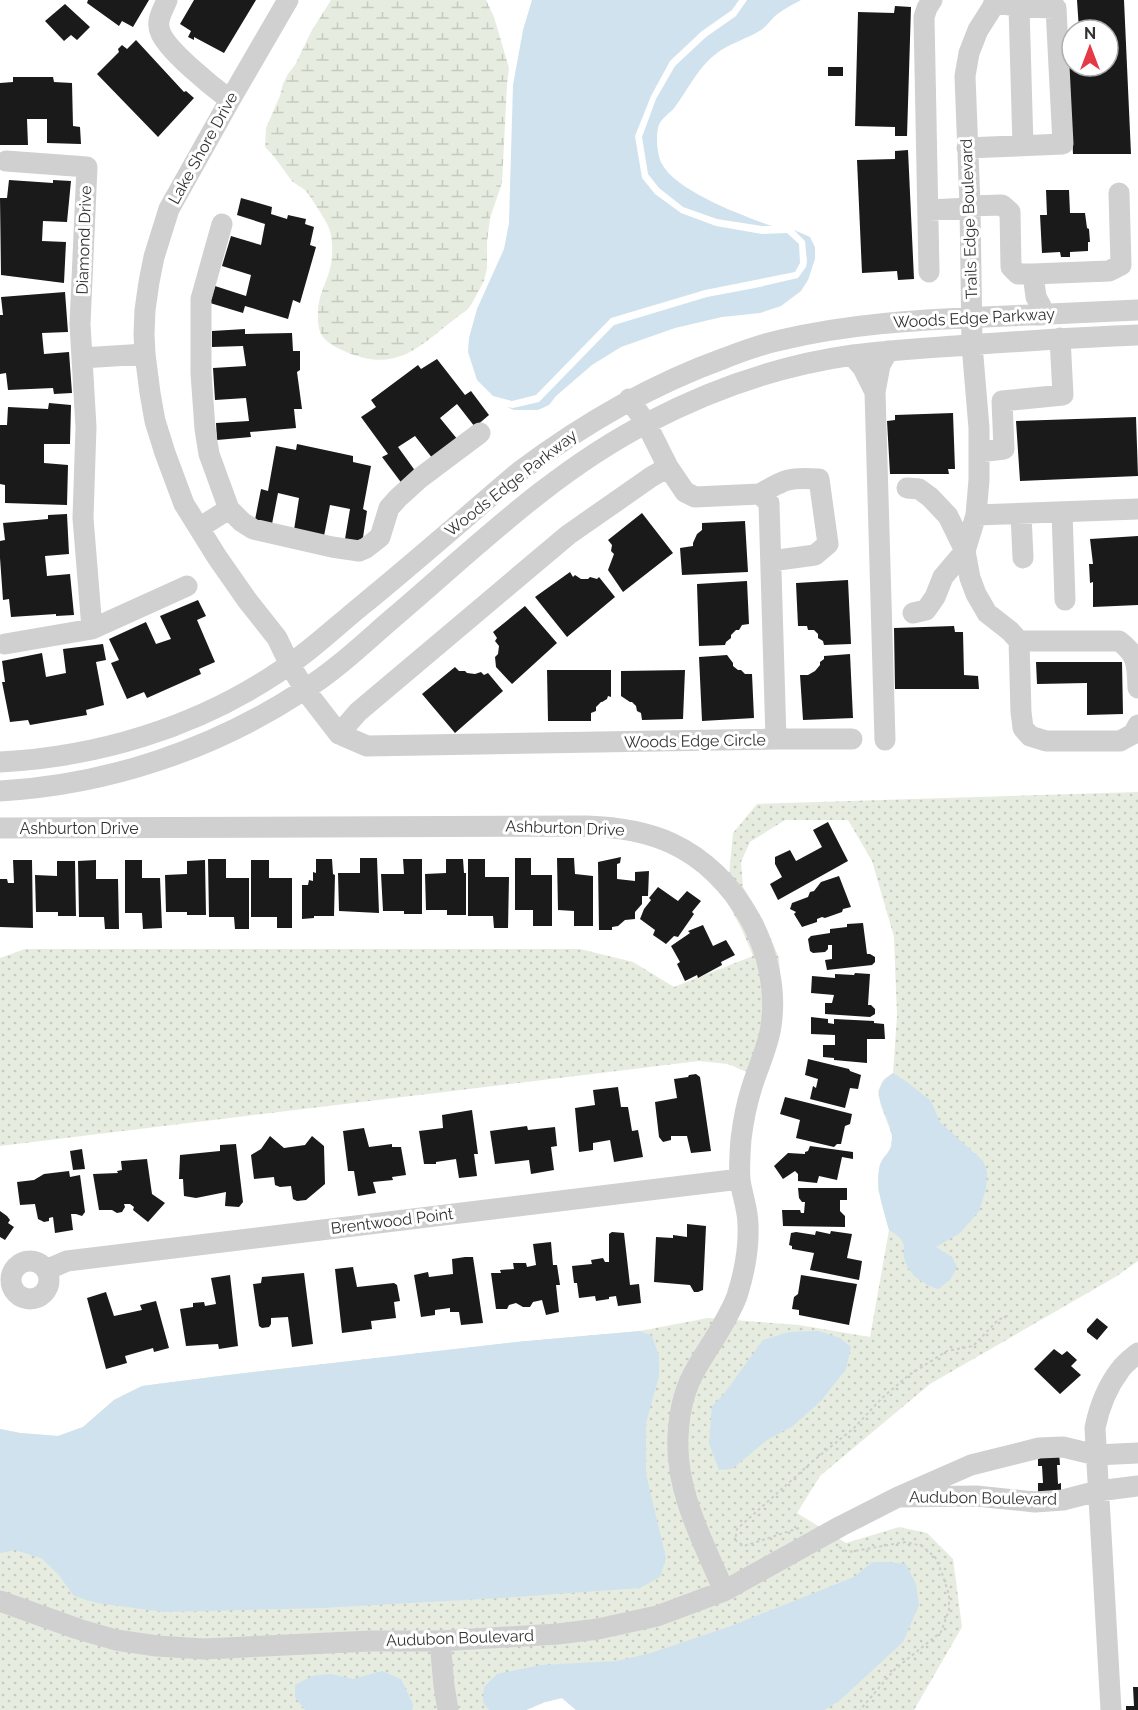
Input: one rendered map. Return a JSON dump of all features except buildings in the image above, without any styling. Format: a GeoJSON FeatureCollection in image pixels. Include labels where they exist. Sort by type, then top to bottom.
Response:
{"type":"FeatureCollection","features":[{"type":"Feature","properties":{"kind":"street"},"geometry":{"type":"LineString","coordinates":[[167,0],[159,23],[165,42],[210,86],[230,100]]}},
{"type":"Feature","properties":{"kind":"street","name":"Lake Shore Drive"},"geometry":{"type":"LineString","coordinates":[[288,0],[169,209],[154,257],[144,322],[145,354],[155,421],[184,504],[247,600],[277,638],[290,665]]}},
{"type":"Feature","properties":{"kind":"street"},"geometry":{"type":"LineString","coordinates":[[929,272],[924,17],[932,0]]}},
{"type":"Feature","properties":{"kind":"street"},"geometry":{"type":"LineString","coordinates":[[967,148],[1063,144],[1056,8],[1019,7],[994,1]]}},
{"type":"Feature","properties":{"kind":"street","name":"Trails Edge Boulevard"},"geometry":{"type":"LineString","coordinates":[[966,551],[976,516],[979,428],[972,345],[965,76],[969,53],[978,30],[994,1]]}},
{"type":"Feature","properties":{"kind":"street"},"geometry":{"type":"LineString","coordinates":[[1019,7],[1023,146]]}},
{"type":"Feature","properties":{"kind":"street","name":"Diamond Drive"},"geometry":{"type":"LineString","coordinates":[[6,161],[87,166],[80,324],[86,427],[83,518],[92,628]]}},
{"type":"Feature","properties":{"kind":"street"},"geometry":{"type":"LineString","coordinates":[[928,210],[1002,205],[1010,212],[1011,267],[1018,274],[1109,271],[1121,264],[1119,193]]}},
{"type":"Feature","properties":{"kind":"street"},"geometry":{"type":"LineString","coordinates":[[222,224],[201,299],[201,373],[209,454],[229,509],[242,522],[253,529],[332,548],[359,551],[380,537],[390,508],[398,498],[420,478],[480,433]]}},
{"type":"Feature","properties":{"kind":"street"},"geometry":{"type":"LineString","coordinates":[[1033,274],[1036,297],[1041,306],[1042,315]]}},
{"type":"Feature","properties":{"kind":"street","name":"Woods Edge Parkway"},"geometry":{"type":"LineString","coordinates":[[0,762],[57,757],[133,740],[213,710],[244,693],[290,665],[519,472],[554,446],[629,399],[697,368],[750,348],[780,340],[822,331],[880,323],[1138,310]]}},
{"type":"Feature","properties":{"kind":"street","name":"Woods Edge Parkway"},"geometry":{"type":"LineString","coordinates":[[0,791],[67,784],[163,759],[232,730],[305,690],[344,660],[559,478],[602,448],[646,423],[724,388],[800,366],[852,355],[1060,338],[1138,335]]}},
{"type":"Feature","properties":{"kind":"street"},"geometry":{"type":"LineString","coordinates":[[979,452],[1004,449],[1002,401],[1063,395],[1060,338]]}},
{"type":"Feature","properties":{"kind":"street"},"geometry":{"type":"LineString","coordinates":[[874,392],[880,365],[888,351]]}},
{"type":"Feature","properties":{"kind":"street"},"geometry":{"type":"LineString","coordinates":[[82,358],[145,354]]}},
{"type":"Feature","properties":{"kind":"street"},"geometry":{"type":"LineString","coordinates":[[852,355],[863,368],[874,392],[894,489],[882,614],[885,740]]}},
{"type":"Feature","properties":{"kind":"street"},"geometry":{"type":"LineString","coordinates":[[629,399],[646,423],[668,467],[685,492],[695,497],[760,494],[785,479],[819,479],[828,544],[815,555],[771,561]]}},
{"type":"Feature","properties":{"kind":"street"},"geometry":{"type":"LineString","coordinates":[[339,734],[358,712],[568,535],[668,467]]}},
{"type":"Feature","properties":{"kind":"street"},"geometry":{"type":"LineString","coordinates":[[894,489],[919,489],[948,516],[966,551],[970,578],[976,594],[987,613],[1019,641],[1021,712],[1023,728],[1030,736],[1046,741],[1120,741],[1133,734],[1138,725]]}},
{"type":"Feature","properties":{"kind":"street","name":"Woods Edge Circle"},"geometry":{"type":"LineString","coordinates":[[290,665],[305,690],[339,734],[367,746],[776,739],[769,503],[760,494]]}},
{"type":"Feature","properties":{"kind":"street"},"geometry":{"type":"LineString","coordinates":[[199,528],[229,509]]}},
{"type":"Feature","properties":{"kind":"street"},"geometry":{"type":"LineString","coordinates":[[976,516],[1138,509]]}},
{"type":"Feature","properties":{"kind":"street"},"geometry":{"type":"LineString","coordinates":[[1062,512],[1065,600]]}},
{"type":"Feature","properties":{"kind":"street"},"geometry":{"type":"LineString","coordinates":[[1021,514],[1023,558]]}},
{"type":"Feature","properties":{"kind":"street"},"geometry":{"type":"LineString","coordinates":[[882,614],[908,614],[926,610],[935,597],[943,577],[966,551]]}},
{"type":"Feature","properties":{"kind":"street"},"geometry":{"type":"LineString","coordinates":[[5,644],[92,628],[187,586]]}},
{"type":"Feature","properties":{"kind":"street"},"geometry":{"type":"LineString","coordinates":[[1019,641],[1119,641],[1130,649],[1137,660],[1138,688]]}},
{"type":"Feature","properties":{"kind":"street"},"geometry":{"type":"LineString","coordinates":[[776,739],[852,739]]}},
{"type":"Feature","properties":{"kind":"street","name":"Ashburton Drive"},"geometry":{"type":"LineString","coordinates":[[0,828],[587,826],[630,830],[669,842],[682,848],[721,879],[749,915],[763,946],[772,998],[767,1047],[751,1090],[741,1141],[740,1179],[748,1225],[742,1276],[728,1317],[689,1384],[681,1408],[678,1436],[679,1467],[686,1499],[724,1591]]}},
{"type":"Feature","properties":{"kind":"street","name":"Brentwood Point"},"geometry":{"type":"LineString","coordinates":[[46,1270],[67,1261],[740,1179]]}},
{"type":"Feature","properties":{"kind":"street"},"geometry":{"type":"LineString","coordinates":[[1111,1710],[1095,1428],[1098,1410],[1121,1368],[1138,1353]]}},
{"type":"Feature","properties":{"kind":"street","name":"Audubon Boulevard"},"geometry":{"type":"LineString","coordinates":[[0,1601],[116,1640],[204,1649],[371,1641],[440,1641],[558,1634],[598,1629],[657,1616],[724,1591],[840,1526],[970,1465],[1039,1448],[1063,1447],[1096,1455],[1138,1454]]}},
{"type":"Feature","properties":{"kind":"street","name":"Audubon Boulevard"},"geometry":{"type":"LineString","coordinates":[[898,1497],[976,1496],[1035,1502],[1063,1500],[1098,1491],[1138,1486]]}},
{"type":"Feature","properties":{"kind":"street"},"geometry":{"type":"LineString","coordinates":[[440,1641],[448,1710]]}},
{"type":"Feature","properties":{"kind":"green space"},"geometry":{"type":"Polygon","coordinates":[[[331,0],[486,0],[494,17],[509,68],[502,183],[490,218],[484,281],[467,310],[424,343],[396,358],[381,360],[363,358],[335,347],[322,336],[318,320],[318,306],[331,264],[332,248],[329,228],[305,190],[293,182],[265,147],[266,128],[283,84],[331,0]]]}},
{"type":"Feature","properties":{"kind":"green space"},"geometry":{"type":"Polygon","coordinates":[[[1138,792],[1138,1261],[1117,1276],[930,1384],[820,1476],[797,1513],[846,1543],[899,1527],[927,1533],[953,1559],[962,1627],[914,1710],[576,1710],[562,1698],[526,1710],[0,1710],[0,1429],[58,1436],[83,1427],[114,1400],[142,1386],[516,1342],[640,1331],[708,1318],[799,1325],[870,1337],[889,1230],[878,1188],[880,1164],[891,1151],[892,1135],[878,1091],[883,1080],[893,1073],[897,1016],[894,937],[872,861],[848,820],[785,820],[750,842],[741,862],[743,887],[763,920],[779,958],[782,1005],[765,1080],[728,1064],[699,1061],[0,1146],[0,958],[25,949],[580,949],[633,962],[674,987],[753,956],[724,896],[729,875],[733,833],[757,804],[1138,792]]]}},
{"type":"Feature","properties":{"kind":"water"},"geometry":{"type":"Polygon","coordinates":[[[532,0],[739,0],[732,10],[702,31],[670,61],[651,96],[635,136],[642,178],[655,194],[681,213],[716,226],[762,234],[787,233],[799,244],[800,263],[795,272],[705,290],[611,318],[536,395],[512,401],[493,396],[477,380],[468,352],[469,338],[477,309],[504,249],[509,223],[513,85],[523,30],[532,0]]]}},
{"type":"Feature","properties":{"kind":"water"},"geometry":{"type":"Polygon","coordinates":[[[747,0],[801,0],[777,15],[761,30],[727,46],[710,59],[699,71],[675,107],[661,121],[657,132],[657,146],[662,164],[681,184],[711,201],[772,226],[717,219],[683,207],[659,188],[648,174],[642,137],[656,99],[675,66],[706,37],[736,16],[747,0]]]}},
{"type":"Feature","properties":{"kind":"water"},"geometry":{"type":"Polygon","coordinates":[[[794,230],[810,237],[815,247],[815,259],[808,280],[801,291],[781,306],[760,313],[722,317],[675,328],[621,347],[592,365],[556,396],[549,405],[538,410],[514,410],[507,407],[513,408],[539,402],[614,325],[707,297],[798,278],[807,262],[805,241],[794,230]]]}},
{"type":"Feature","properties":{"kind":"water"},"geometry":{"type":"Polygon","coordinates":[[[893,1073],[931,1101],[940,1122],[983,1161],[987,1172],[986,1189],[979,1211],[960,1233],[936,1247],[952,1257],[957,1267],[950,1280],[938,1289],[927,1285],[912,1274],[904,1257],[903,1243],[889,1230],[880,1198],[878,1173],[890,1149],[892,1136],[879,1095],[885,1080],[893,1073]]]}},
{"type":"Feature","properties":{"kind":"water"},"geometry":{"type":"Polygon","coordinates":[[[640,1331],[652,1336],[659,1356],[659,1376],[646,1423],[646,1474],[666,1558],[660,1577],[640,1588],[322,1608],[164,1612],[97,1603],[74,1596],[58,1574],[41,1558],[15,1550],[0,1553],[0,1429],[58,1436],[83,1427],[114,1400],[142,1386],[516,1342],[640,1331]]]}},
{"type":"Feature","properties":{"kind":"water"},"geometry":{"type":"Polygon","coordinates":[[[818,1331],[840,1338],[851,1347],[846,1369],[821,1401],[793,1426],[767,1440],[732,1469],[719,1470],[709,1443],[712,1406],[724,1394],[763,1340],[789,1332],[818,1331]]]}},
{"type":"Feature","properties":{"kind":"water"},"geometry":{"type":"Polygon","coordinates":[[[872,1562],[906,1564],[916,1584],[919,1605],[903,1642],[839,1701],[824,1710],[576,1710],[562,1698],[526,1710],[489,1710],[483,1702],[484,1687],[497,1674],[541,1665],[617,1661],[651,1653],[731,1626],[854,1577],[872,1562]]]}},
{"type":"Feature","properties":{"kind":"water"},"geometry":{"type":"Polygon","coordinates":[[[382,1671],[401,1679],[413,1704],[412,1710],[305,1710],[295,1697],[295,1685],[312,1676],[331,1674],[353,1679],[382,1671]]]}}]}
